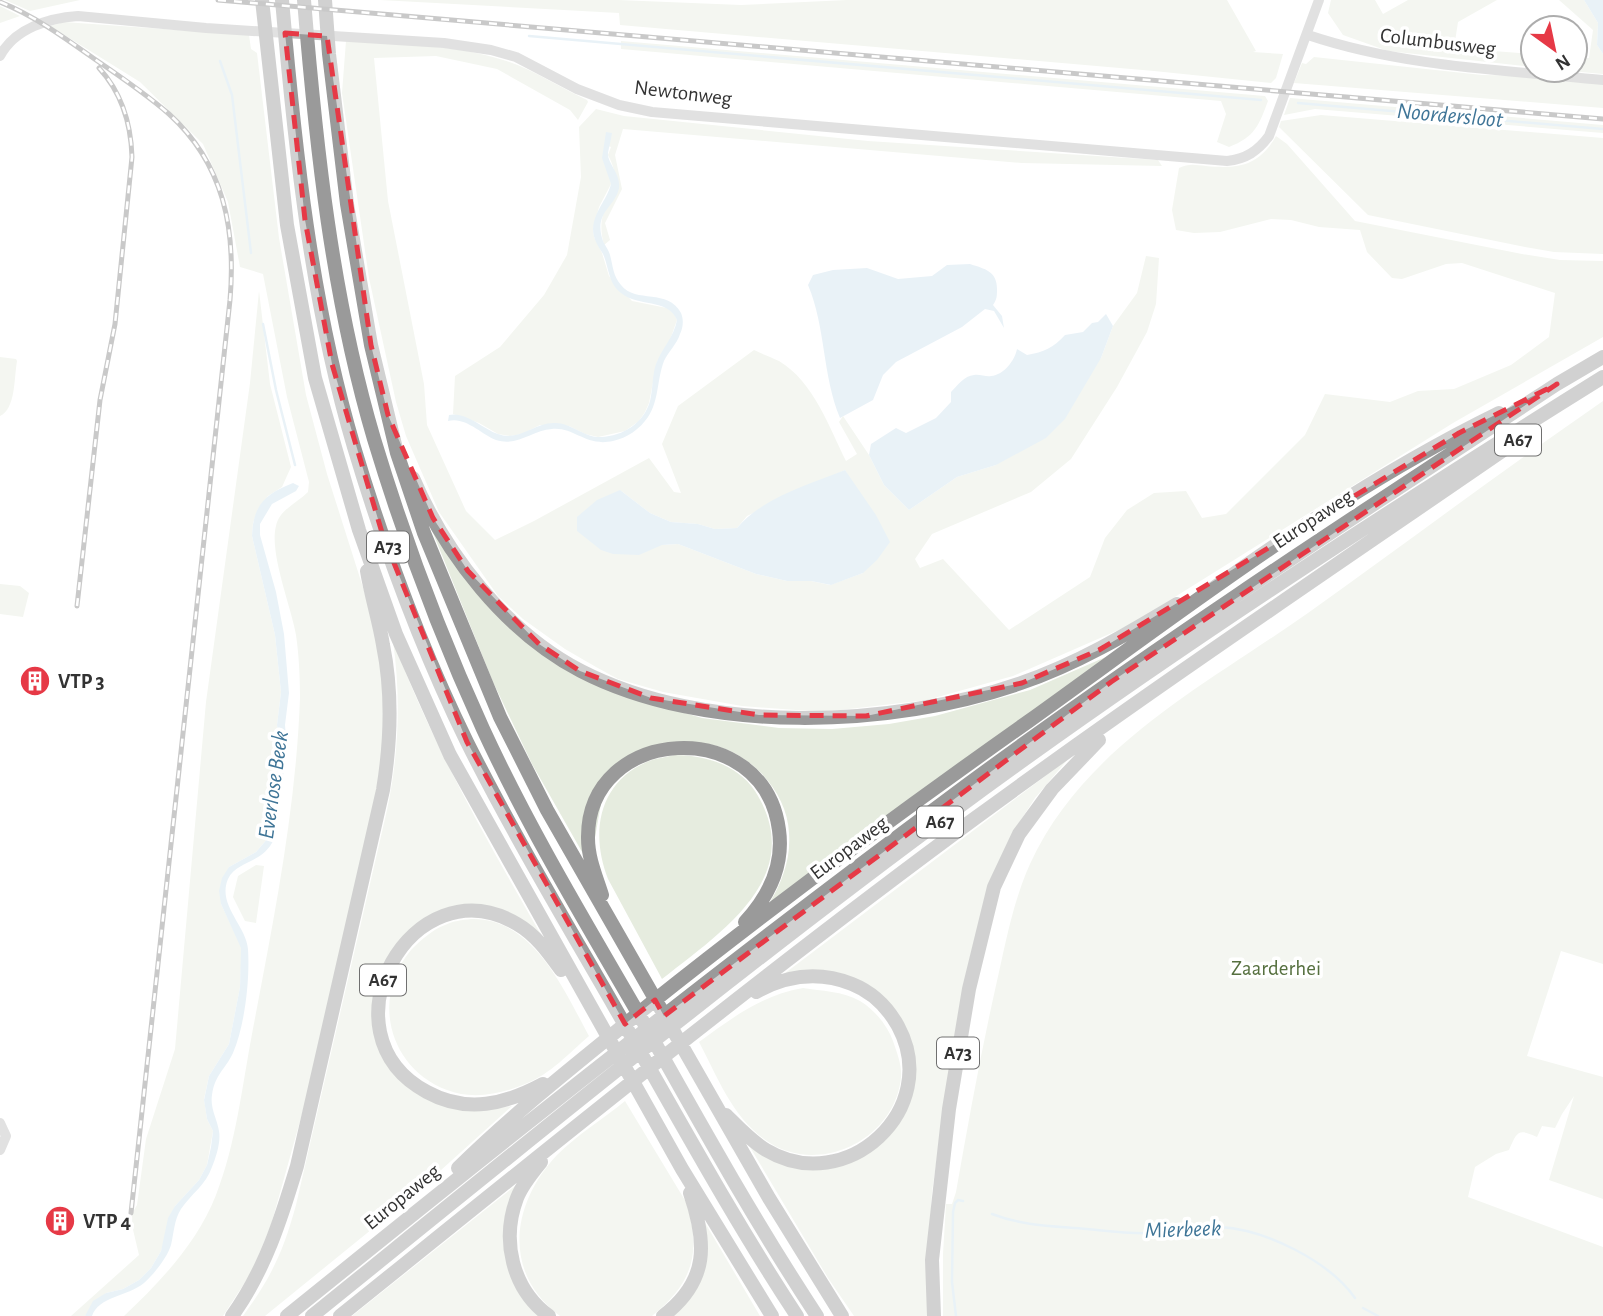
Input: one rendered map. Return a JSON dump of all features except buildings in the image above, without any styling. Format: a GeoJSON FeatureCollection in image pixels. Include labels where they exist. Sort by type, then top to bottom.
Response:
{"type":"FeatureCollection","features":[{"type":"Feature","properties":{"kind":"highway","name":"A73"},"geometry":{"type":"LineString","coordinates":[[262,0],[287,225],[301,310],[326,419],[359,530],[396,634],[450,755],[682,1169],[772,1316]]}},
{"type":"Feature","properties":{"kind":"highway","name":"A73"},"geometry":{"type":"LineString","coordinates":[[282,0],[305,219],[332,364],[354,446],[411,613],[467,742],[519,842],[736,1217],[797,1316]]}},
{"type":"Feature","properties":{"kind":"highway","name":"A73"},"geometry":{"type":"LineString","coordinates":[[304,0],[326,212],[342,300],[373,437],[433,612],[484,731],[541,843],[752,1210],[817,1316]]}},
{"type":"Feature","properties":{"kind":"highway","name":"A73"},"geometry":{"type":"LineString","coordinates":[[324,0],[328,54],[349,217],[371,345],[405,481],[424,533],[500,717],[541,799],[775,1209],[842,1316]]}},
{"type":"Feature","properties":{"kind":"highway","name":"Europaweg"},"geometry":{"type":"LineString","coordinates":[[287,1316],[721,970],[951,797],[1262,578],[1557,384],[1603,357]]}},
{"type":"Feature","properties":{"kind":"highway","name":"Europaweg"},"geometry":{"type":"LineString","coordinates":[[313,1316],[731,979],[957,808],[1224,620],[1397,505],[1603,377]]}},
{"type":"Feature","properties":{"kind":"highway","name":"A67"},"geometry":{"type":"LineString","coordinates":[[340,1316],[718,1013],[974,820],[1177,674],[1603,382]]}},
{"type":"Feature","properties":{"kind":"highway","name":"A67"},"geometry":{"type":"LineString","coordinates":[[405,1220],[487,1140],[574,1065],[722,947],[937,786],[1252,561],[1314,520],[1459,433],[1557,384]]}},
{"type":"Feature","properties":{"kind":"highway","name":"A67"},"geometry":{"type":"LineString","coordinates":[[388,415],[433,518],[468,571],[509,619],[539,644],[580,671],[651,698],[705,710],[800,718],[866,716],[982,695],[1022,683],[1099,650],[1252,561]]}},
{"type":"Feature","properties":{"kind":"highway","name":"A73"},"geometry":{"type":"LineString","coordinates":[[232,1316],[265,1260],[280,1224],[297,1166],[387,769],[390,748],[388,675],[359,530]]}},
{"type":"Feature","properties":{"kind":"highway","name":"A73"},"geometry":{"type":"LineString","coordinates":[[934,1316],[932,1260],[949,1109],[969,989],[994,887],[1019,834],[1052,789],[1089,748],[1177,674]]}},
{"type":"Feature","properties":{"kind":"highway","name":"A73"},"geometry":{"type":"LineString","coordinates":[[613,927],[589,851],[589,827],[595,804],[616,773],[636,760],[660,750],[695,747],[730,759],[749,773],[766,793],[778,825],[779,857],[769,889],[755,911],[722,947]]}},
{"type":"Feature","properties":{"kind":"highway","name":"A67"},"geometry":{"type":"LineString","coordinates":[[574,1065],[529,1091],[492,1104],[466,1104],[432,1095],[414,1084],[401,1070],[382,1036],[378,1009],[385,975],[404,943],[432,922],[458,913],[486,913],[509,920],[534,936],[595,1016]]}},
{"type":"Feature","properties":{"kind":"highway","name":"A67"},"geometry":{"type":"LineString","coordinates":[[712,1100],[765,1150],[803,1163],[821,1164],[853,1155],[882,1135],[901,1108],[909,1084],[908,1054],[904,1037],[893,1016],[877,999],[836,977],[801,976],[782,980],[718,1013]]}},
{"type":"Feature","properties":{"kind":"highway"},"geometry":{"type":"LineString","coordinates":[[549,1316],[527,1295],[517,1278],[511,1259],[511,1219],[517,1196],[531,1175],[574,1128]]}},
{"type":"Feature","properties":{"kind":"highway","name":"A73"},"geometry":{"type":"LineString","coordinates":[[663,1316],[682,1300],[701,1260],[700,1227],[682,1169]]}},
{"type":"Feature","properties":{"kind":"street"},"geometry":{"type":"LineString","coordinates":[[1308,35],[1319,0]]}},
{"type":"Feature","properties":{"kind":"street","name":"Newtonweg"},"geometry":{"type":"LineString","coordinates":[[0,56],[12,40],[41,22],[57,17],[78,16],[206,28],[444,43],[516,57],[577,89],[620,105],[652,112],[1227,161],[1237,160],[1254,152],[1269,136],[1308,35]]}},
{"type":"Feature","properties":{"kind":"street","name":"Columbusweg"},"geometry":{"type":"LineString","coordinates":[[1308,35],[1362,52],[1407,61],[1603,80]]}},
{"type":"Feature","properties":{"kind":"street"},"geometry":{"type":"LineString","coordinates":[[0,1123],[6,1136],[0,1150]]}},
{"type":"Feature","properties":{"kind":"highlighted area"},"geometry":{"type":"Polygon","coordinates":[[[285,33],[327,36],[371,345],[388,415],[433,518],[468,571],[539,644],[580,671],[651,698],[759,715],[866,716],[1022,683],[1099,650],[1459,433],[1557,384],[1111,682],[664,1016],[655,1000],[625,1024],[467,742],[383,536],[332,364],[305,220],[285,33]]]}},
{"type":"Feature","properties":{"kind":"green space"},"geometry":{"type":"Polygon","coordinates":[[[5,0],[80,0],[30,11],[5,0]]]}},
{"type":"Feature","properties":{"kind":"green space"},"geometry":{"type":"Polygon","coordinates":[[[380,0],[618,0],[741,5],[847,0],[1227,0],[1256,51],[1253,52],[1283,54],[1276,78],[1271,83],[620,25],[619,13],[380,0]]]}},
{"type":"Feature","properties":{"kind":"green space"},"geometry":{"type":"Polygon","coordinates":[[[1331,0],[1375,0],[1383,14],[1408,0],[1497,0],[1458,22],[1454,48],[1519,53],[1519,65],[1388,51],[1343,35],[1328,13],[1331,0]]]}},
{"type":"Feature","properties":{"kind":"green space"},"geometry":{"type":"Polygon","coordinates":[[[1559,0],[1584,0],[1598,23],[1597,45],[1603,54],[1603,74],[1589,73],[1593,30],[1589,26],[1589,14],[1575,14],[1559,0]]]}},
{"type":"Feature","properties":{"kind":"green space"},"geometry":{"type":"Polygon","coordinates":[[[0,6],[20,16],[0,23],[0,6]]]}},
{"type":"Feature","properties":{"kind":"green space"},"geometry":{"type":"Polygon","coordinates":[[[64,22],[249,35],[251,49],[257,53],[279,238],[306,395],[327,474],[373,619],[381,660],[384,711],[382,760],[314,1071],[271,1225],[251,1273],[223,1316],[124,1316],[165,1275],[199,1229],[216,1195],[234,1136],[282,867],[298,740],[300,698],[297,643],[275,550],[276,526],[281,515],[308,492],[309,482],[287,397],[263,274],[240,267],[228,202],[203,144],[140,82],[50,26],[64,22]]]}},
{"type":"Feature","properties":{"kind":"green space"},"geometry":{"type":"Polygon","coordinates":[[[346,41],[426,46],[484,55],[525,68],[588,102],[578,120],[570,110],[497,69],[436,56],[374,58],[388,201],[424,384],[427,425],[466,511],[495,540],[649,458],[674,492],[681,493],[662,444],[678,406],[754,350],[779,361],[802,381],[819,406],[846,461],[857,454],[839,422],[843,416],[869,455],[884,485],[909,510],[957,477],[996,465],[1101,358],[1113,326],[1137,293],[1146,256],[1159,258],[1156,304],[1147,332],[1117,387],[1071,459],[1031,492],[932,534],[915,559],[920,568],[943,559],[1009,630],[1090,577],[1105,538],[1127,510],[1154,493],[1186,491],[1202,518],[1226,514],[1305,435],[1325,394],[1390,402],[1418,391],[1454,389],[1511,365],[1549,337],[1555,293],[1462,263],[1446,264],[1402,279],[1392,278],[1367,252],[1360,230],[1271,219],[1220,232],[1194,233],[1176,230],[1172,210],[1179,168],[1189,165],[1238,166],[1263,154],[1276,136],[1287,144],[1355,221],[1522,254],[1560,260],[1603,261],[1603,337],[1453,423],[1130,625],[1013,676],[927,700],[823,712],[742,706],[663,692],[618,679],[565,649],[523,619],[498,596],[439,512],[406,436],[396,402],[369,278],[342,93],[346,41]],[[845,470],[747,516],[737,528],[715,529],[698,524],[671,522],[650,513],[620,490],[662,545],[678,544],[756,574],[787,581],[811,581],[830,585],[863,573],[852,483],[845,470]]]}},
{"type":"Feature","properties":{"kind":"green space"},"geometry":{"type":"Polygon","coordinates":[[[621,41],[1265,96],[1268,101],[1255,129],[1245,139],[1229,147],[1217,142],[1226,114],[1221,101],[621,49],[621,41]]]}},
{"type":"Feature","properties":{"kind":"green space"},"geometry":{"type":"Polygon","coordinates":[[[1314,57],[1482,75],[1519,76],[1519,84],[1603,83],[1603,108],[1294,83],[1302,63],[1306,64],[1314,57]]]}},
{"type":"Feature","properties":{"kind":"green space"},"geometry":{"type":"Polygon","coordinates":[[[1290,98],[1603,125],[1603,133],[1315,109],[1284,115],[1290,98]]]}},
{"type":"Feature","properties":{"kind":"green space"},"geometry":{"type":"Polygon","coordinates":[[[596,109],[624,116],[868,141],[1158,160],[1162,166],[1022,163],[623,129],[615,155],[622,189],[605,223],[610,240],[604,245],[601,224],[615,192],[614,170],[608,155],[611,147],[605,145],[604,160],[611,184],[599,207],[593,229],[609,276],[632,301],[667,308],[674,313],[677,320],[670,340],[657,362],[649,403],[639,421],[625,431],[598,437],[569,426],[540,425],[522,434],[498,434],[479,423],[453,414],[455,376],[500,347],[544,295],[567,255],[581,177],[579,127],[596,109]]]}},
{"type":"Feature","properties":{"kind":"green space"},"geometry":{"type":"Polygon","coordinates":[[[1321,115],[1603,138],[1603,254],[1554,252],[1368,215],[1279,127],[1281,121],[1321,115]]]}},
{"type":"Feature","properties":{"kind":"green space"},"geometry":{"type":"Polygon","coordinates":[[[259,291],[270,384],[291,467],[282,487],[268,496],[258,509],[252,536],[275,635],[281,692],[277,725],[280,748],[268,838],[256,852],[229,867],[221,904],[242,948],[240,987],[229,1044],[209,1076],[204,1099],[207,1119],[213,1131],[207,1165],[199,1180],[175,1206],[161,1251],[151,1268],[139,1280],[123,1289],[106,1293],[85,1316],[71,1316],[139,1255],[130,1217],[137,1205],[146,1139],[175,1049],[206,702],[250,383],[259,291]]]}},
{"type":"Feature","properties":{"kind":"green space"},"geometry":{"type":"Polygon","coordinates":[[[0,357],[17,361],[12,400],[0,416],[0,357]]]}},
{"type":"Feature","properties":{"kind":"green space","name":"Zaarderhei"},"geometry":{"type":"Polygon","coordinates":[[[1603,401],[1603,964],[1561,951],[1527,1056],[1603,1077],[1603,1199],[1549,1180],[1574,1096],[1555,1128],[1542,1126],[1537,1137],[1519,1133],[1509,1150],[1496,1154],[1475,1167],[1468,1197],[1603,1247],[1603,1316],[943,1316],[946,1204],[952,1204],[956,1192],[984,1040],[1014,910],[1030,864],[1053,822],[1082,785],[1151,721],[1308,613],[1603,401]]]}},
{"type":"Feature","properties":{"kind":"green space"},"geometry":{"type":"Polygon","coordinates":[[[427,518],[524,637],[661,706],[702,718],[779,728],[832,729],[889,724],[935,716],[1030,690],[1108,656],[769,904],[782,879],[787,861],[789,833],[786,815],[769,782],[756,768],[724,748],[706,743],[680,745],[605,781],[590,866],[532,764],[493,682],[427,518]]]}},
{"type":"Feature","properties":{"kind":"green space"},"geometry":{"type":"Polygon","coordinates":[[[0,584],[20,586],[29,593],[23,617],[0,614],[0,584]]]}},
{"type":"Feature","properties":{"kind":"green space"},"geometry":{"type":"Polygon","coordinates":[[[393,641],[444,756],[544,940],[520,921],[437,915],[392,968],[374,995],[372,1009],[376,1037],[397,1075],[418,1093],[475,1106],[512,1106],[409,1199],[265,1316],[243,1316],[276,1263],[296,1205],[387,810],[398,726],[393,641]]]}},
{"type":"Feature","properties":{"kind":"green space"},"geometry":{"type":"Polygon","coordinates":[[[675,755],[720,763],[740,774],[755,791],[769,822],[772,850],[765,875],[751,899],[709,942],[662,979],[608,879],[600,844],[600,827],[609,795],[619,782],[632,770],[649,761],[675,755]]]}},
{"type":"Feature","properties":{"kind":"green space"},"geometry":{"type":"Polygon","coordinates":[[[1069,758],[1035,798],[1015,829],[945,1101],[932,1192],[928,1259],[929,1316],[854,1316],[828,1278],[744,1137],[793,1164],[860,1155],[913,1081],[912,1046],[907,1029],[897,1011],[868,985],[776,980],[1069,758]]]}},
{"type":"Feature","properties":{"kind":"green space"},"geometry":{"type":"Polygon","coordinates":[[[256,865],[264,866],[256,923],[245,921],[233,897],[238,876],[256,865]]]}},
{"type":"Feature","properties":{"kind":"green space"},"geometry":{"type":"Polygon","coordinates":[[[471,919],[493,922],[512,930],[529,943],[557,978],[589,1036],[559,1063],[534,1080],[507,1091],[477,1095],[447,1090],[427,1080],[411,1065],[399,1048],[389,1009],[391,989],[411,950],[440,927],[471,919]]]}},
{"type":"Feature","properties":{"kind":"green space"},"geometry":{"type":"Polygon","coordinates":[[[803,988],[846,995],[871,1009],[890,1035],[901,1068],[896,1100],[884,1119],[869,1135],[850,1147],[829,1153],[806,1155],[785,1150],[753,1130],[726,1095],[699,1042],[761,1002],[803,988]]]}},
{"type":"Feature","properties":{"kind":"green space"},"geometry":{"type":"Polygon","coordinates":[[[625,1101],[686,1202],[693,1236],[690,1265],[677,1291],[652,1316],[560,1316],[541,1299],[529,1280],[521,1259],[522,1216],[542,1174],[557,1155],[625,1101]]]}},
{"type":"Feature","properties":{"kind":"green space"},"geometry":{"type":"Polygon","coordinates":[[[525,1178],[505,1236],[539,1316],[352,1316],[525,1178]]]}},
{"type":"Feature","properties":{"kind":"green space"},"geometry":{"type":"Polygon","coordinates":[[[701,1216],[760,1316],[668,1316],[692,1291],[701,1216]]]}},
{"type":"Feature","properties":{"kind":"water"},"geometry":{"type":"Polygon","coordinates":[[[1584,0],[1603,0],[1603,54],[1597,45],[1598,23],[1584,0]]]}},
{"type":"Feature","properties":{"kind":"water"},"geometry":{"type":"Polygon","coordinates":[[[606,132],[612,133],[608,157],[618,178],[619,188],[603,217],[601,231],[618,282],[627,291],[668,301],[675,305],[683,318],[679,338],[664,361],[652,411],[633,432],[618,440],[603,442],[552,429],[504,442],[467,423],[448,421],[449,415],[455,414],[506,436],[555,423],[601,437],[632,427],[647,409],[656,364],[677,320],[667,308],[635,300],[621,293],[611,280],[595,239],[594,223],[611,184],[602,158],[606,132]]]}},
{"type":"Feature","properties":{"kind":"water"},"geometry":{"type":"Polygon","coordinates":[[[970,264],[981,267],[995,278],[997,294],[993,305],[1002,316],[1004,328],[994,311],[985,309],[962,327],[896,362],[883,375],[873,400],[840,418],[808,285],[813,275],[833,270],[867,268],[898,279],[932,276],[947,265],[970,264]]]}},
{"type":"Feature","properties":{"kind":"water"},"geometry":{"type":"Polygon","coordinates":[[[1106,314],[1113,326],[1101,358],[1065,419],[1046,438],[996,465],[957,477],[909,510],[884,485],[869,455],[871,444],[896,428],[906,433],[936,418],[951,402],[951,392],[961,381],[970,376],[1000,373],[1014,358],[1017,349],[1027,355],[1043,351],[1065,335],[1083,332],[1106,314]]]}},
{"type":"Feature","properties":{"kind":"water"},"geometry":{"type":"Polygon","coordinates":[[[845,470],[876,515],[890,542],[863,573],[831,585],[811,581],[787,581],[756,574],[678,544],[662,545],[639,555],[613,554],[601,550],[577,531],[577,517],[597,500],[620,490],[650,513],[671,522],[698,524],[715,529],[737,528],[773,500],[845,470]]]}},
{"type":"Feature","properties":{"kind":"water"},"geometry":{"type":"Polygon","coordinates":[[[293,483],[299,486],[296,491],[272,504],[260,524],[260,535],[276,592],[284,634],[289,693],[285,725],[287,748],[274,839],[257,858],[232,873],[226,888],[229,906],[246,940],[248,974],[244,1016],[237,1042],[215,1082],[212,1095],[219,1131],[218,1149],[206,1179],[179,1213],[169,1250],[156,1270],[137,1288],[107,1300],[92,1316],[85,1316],[93,1301],[139,1280],[151,1268],[161,1251],[168,1218],[175,1206],[199,1180],[207,1165],[213,1131],[207,1119],[204,1100],[209,1076],[229,1044],[240,987],[241,948],[221,904],[219,891],[222,878],[229,867],[256,852],[268,838],[280,748],[277,725],[281,692],[275,635],[252,536],[253,525],[262,502],[293,483]]]}},
{"type":"Feature","properties":{"kind":"waterway"},"geometry":{"type":"LineString","coordinates":[[529,36],[1261,100]]}},
{"type":"Feature","properties":{"kind":"waterway"},"geometry":{"type":"LineString","coordinates":[[220,61],[232,95],[251,253]]}},
{"type":"Feature","properties":{"kind":"waterway","name":"Noordersloot"},"geometry":{"type":"LineString","coordinates":[[1298,103],[1603,129]]}},
{"type":"Feature","properties":{"kind":"waterway"},"geometry":{"type":"LineString","coordinates":[[263,324],[295,465]]}},
{"type":"Feature","properties":{"kind":"waterway","name":"Mierbeek"},"geometry":{"type":"LineString","coordinates":[[956,1316],[952,1282],[953,1212],[955,1203],[958,1200],[963,1201]]}},
{"type":"Feature","properties":{"kind":"waterway","name":"Mierbeek"},"geometry":{"type":"LineString","coordinates":[[992,1214],[1039,1225],[1127,1233],[1212,1227],[1239,1229],[1276,1241],[1313,1260],[1344,1284],[1355,1298]]}},
{"type":"Feature","properties":{"kind":"waterway","name":"Mierbeek"},"geometry":{"type":"LineString","coordinates":[[1363,1308],[1378,1316]]}},
{"type":"Feature","properties":{"kind":"railway"},"geometry":{"type":"LineString","coordinates":[[218,0],[1603,119]]}},
{"type":"Feature","properties":{"kind":"railway"},"geometry":{"type":"LineString","coordinates":[[0,2],[50,28],[124,79],[169,114],[188,133],[214,176],[228,223],[231,248],[230,300],[131,1213]]}},
{"type":"Feature","properties":{"kind":"railway"},"geometry":{"type":"LineString","coordinates":[[77,606],[100,400],[115,324],[132,157],[124,110],[114,88],[99,68]]}},
{"type":"Feature","properties":{"kind":"place","name":"VTP 3"},"geometry":{"type":"Point","coordinates":[35,681]}},
{"type":"Feature","properties":{"kind":"place","name":"VTP 4"},"geometry":{"type":"Point","coordinates":[60,1221]}},
{"type":"Feature","properties":{"kind":"water label","name":"Everlose Beek"},"geometry":{"type":"Point","coordinates":[274,785]}}]}
